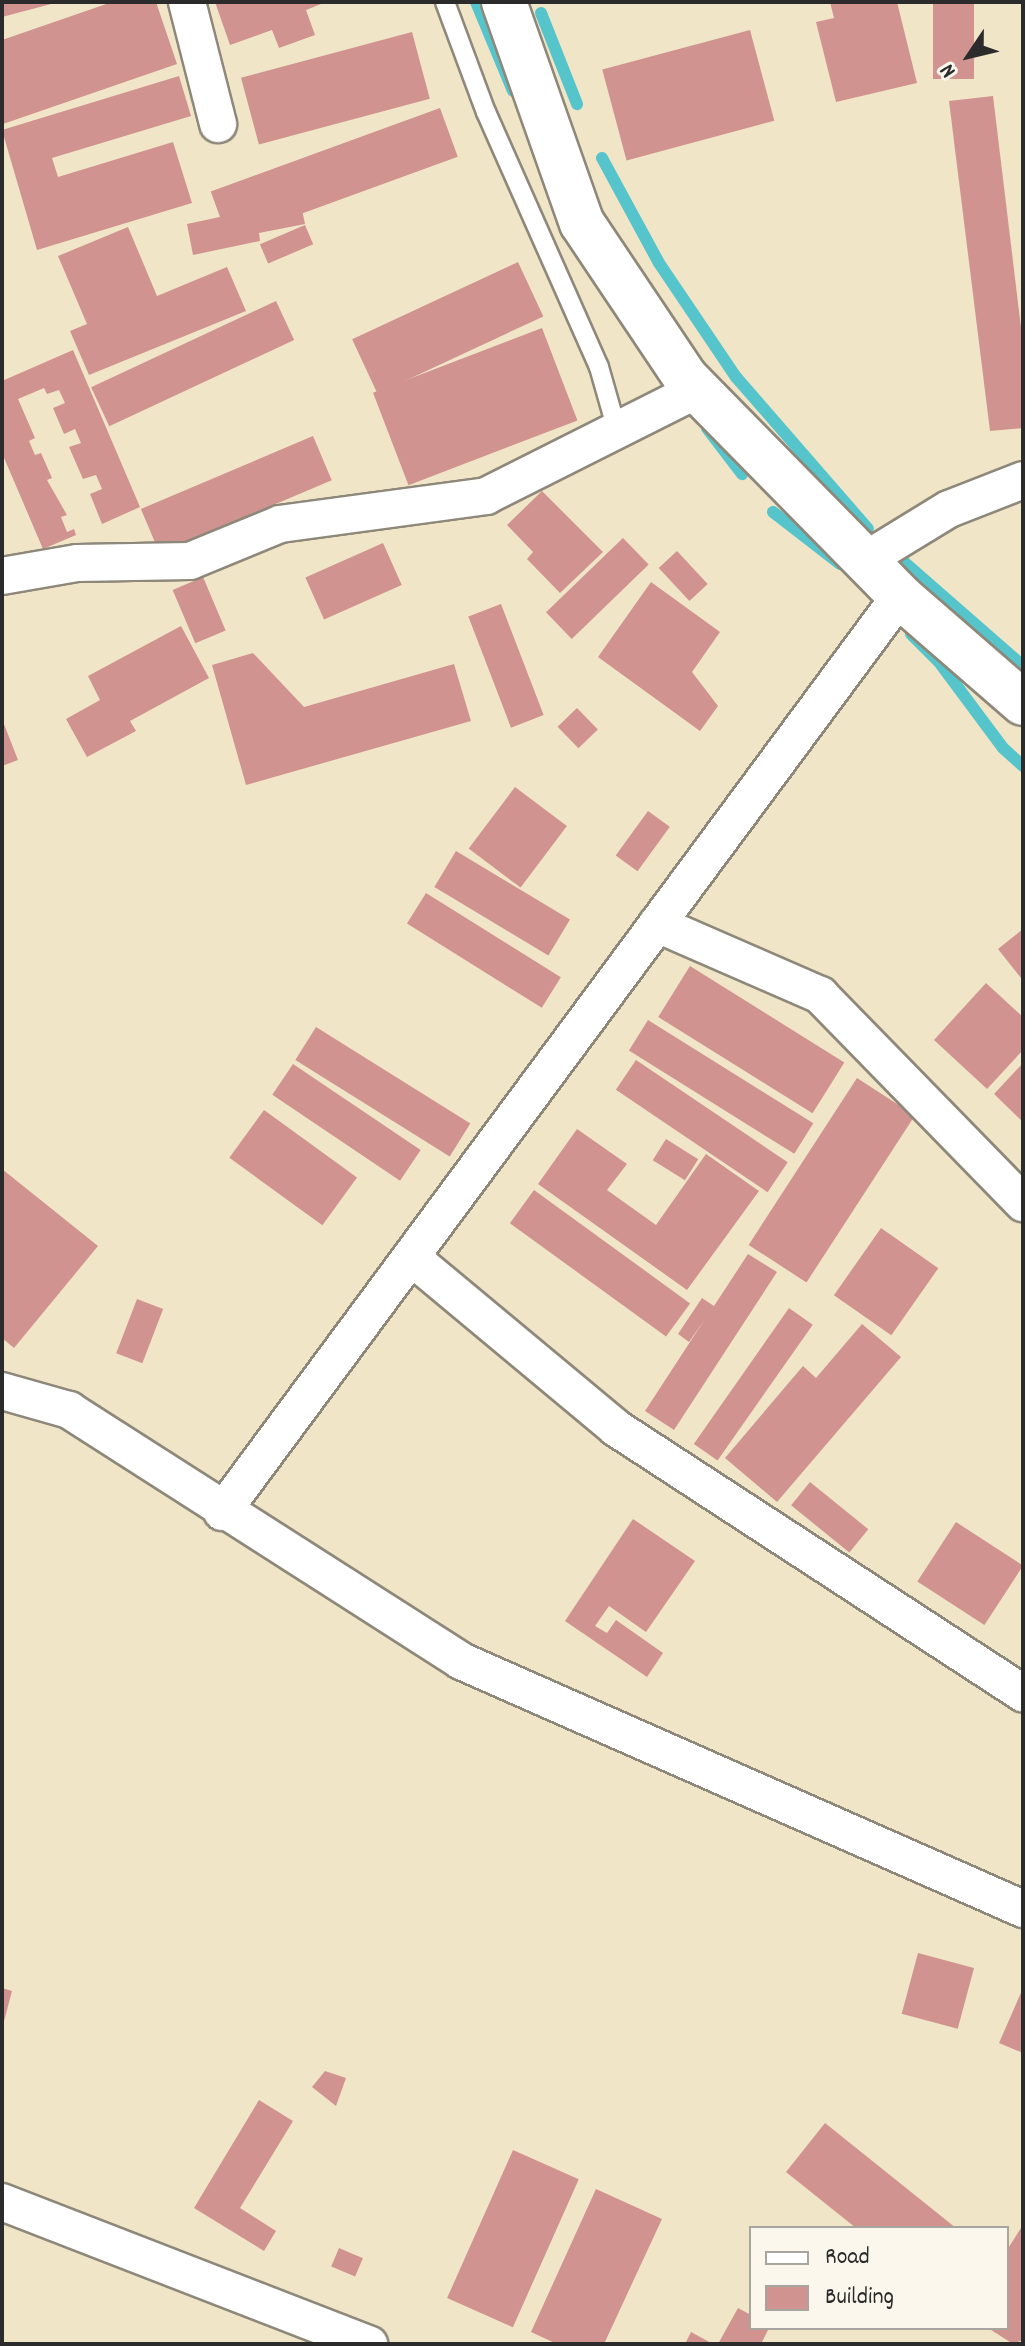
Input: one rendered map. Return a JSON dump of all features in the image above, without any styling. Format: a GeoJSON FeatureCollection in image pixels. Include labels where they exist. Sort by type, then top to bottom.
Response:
{"type":"FeatureCollection","features":[{"type":"Feature","properties":{"kind":"street"},"geometry":{"type":"LineString","coordinates":[[187,2],[218,124]]}},
{"type":"Feature","properties":{"kind":"street"},"geometry":{"type":"LineString","coordinates":[[504,2],[582,223],[697,390],[867,559],[900,596],[1023,703]]}},
{"type":"Feature","properties":{"kind":"street"},"geometry":{"type":"LineString","coordinates":[[2,576],[77,563],[190,561],[280,524],[486,496],[697,390]]}},
{"type":"Feature","properties":{"kind":"street"},"geometry":{"type":"LineString","coordinates":[[867,559],[949,509],[1023,480]]}},
{"type":"Feature","properties":{"kind":"street"},"geometry":{"type":"LineString","coordinates":[[222,1512],[900,596]]}},
{"type":"Feature","properties":{"kind":"street"},"geometry":{"type":"LineString","coordinates":[[657,924],[820,995],[1023,1203]]}},
{"type":"Feature","properties":{"kind":"street"},"geometry":{"type":"LineString","coordinates":[[411,1257],[616,1428],[1023,1693]]}},
{"type":"Feature","properties":{"kind":"street"},"geometry":{"type":"LineString","coordinates":[[2,1391],[69,1410],[222,1512],[461,1661],[1020,1899]]}},
{"type":"Feature","properties":{"kind":"street"},"geometry":{"type":"LineString","coordinates":[[2,2202],[369,2344]]}},
{"type":"Feature","properties":{"kind":"lane"},"geometry":{"type":"LineString","coordinates":[[445,2],[486,112],[599,367],[617,430]]}},
{"type":"Feature","properties":{"kind":"building"},"geometry":{"type":"Polygon","coordinates":[[[2,2],[55,2],[55,3],[2,17],[2,2]]]}},
{"type":"Feature","properties":{"kind":"building"},"geometry":{"type":"Polygon","coordinates":[[[112,2],[156,2],[177,64],[3,124],[2,40],[112,2]]]}},
{"type":"Feature","properties":{"kind":"building"},"geometry":{"type":"Polygon","coordinates":[[[215,2],[326,2],[306,10],[315,35],[279,48],[272,30],[230,45],[215,2]]]}},
{"type":"Feature","properties":{"kind":"building"},"geometry":{"type":"Polygon","coordinates":[[[830,2],[897,2],[917,83],[836,102],[816,22],[834,18],[830,2]]]}},
{"type":"Feature","properties":{"kind":"building"},"geometry":{"type":"Polygon","coordinates":[[[933,2],[974,2],[974,79],[933,79],[933,2]]]}},
{"type":"Feature","properties":{"kind":"building"},"geometry":{"type":"Polygon","coordinates":[[[750,30],[774,121],[627,160],[602,70],[750,30]]]}},
{"type":"Feature","properties":{"kind":"building"},"geometry":{"type":"Polygon","coordinates":[[[412,32],[430,99],[259,144],[241,78],[412,32]]]}},
{"type":"Feature","properties":{"kind":"building"},"geometry":{"type":"Polygon","coordinates":[[[179,76],[191,116],[52,158],[58,177],[173,142],[192,203],[37,250],[2,130],[179,76]]]}},
{"type":"Feature","properties":{"kind":"building"},"geometry":{"type":"Polygon","coordinates":[[[993,96],[1023,344],[1023,428],[990,431],[949,101],[993,96]]]}},
{"type":"Feature","properties":{"kind":"building"},"geometry":{"type":"Polygon","coordinates":[[[440,108],[458,157],[229,240],[211,191],[440,108]]]}},
{"type":"Feature","properties":{"kind":"building"},"geometry":{"type":"Polygon","coordinates":[[[300,200],[305,224],[259,233],[260,241],[193,255],[187,224],[300,200]]]}},
{"type":"Feature","properties":{"kind":"building"},"geometry":{"type":"Polygon","coordinates":[[[305,225],[313,244],[268,263],[260,244],[305,225]]]}},
{"type":"Feature","properties":{"kind":"building"},"geometry":{"type":"Polygon","coordinates":[[[128,227],[157,296],[227,267],[246,311],[89,375],[70,331],[87,324],[58,256],[128,227]]]}},
{"type":"Feature","properties":{"kind":"building"},"geometry":{"type":"Polygon","coordinates":[[[518,262],[543,316],[378,394],[352,339],[518,262]]]}},
{"type":"Feature","properties":{"kind":"building"},"geometry":{"type":"Polygon","coordinates":[[[276,301],[294,340],[109,426],[91,387],[276,301]]]}},
{"type":"Feature","properties":{"kind":"building"},"geometry":{"type":"Polygon","coordinates":[[[542,328],[577,420],[409,485],[373,393],[542,328]]]}},
{"type":"Feature","properties":{"kind":"building"},"geometry":{"type":"Polygon","coordinates":[[[73,350],[140,507],[102,524],[90,494],[102,489],[96,475],[83,479],[69,447],[81,443],[75,429],[64,434],[53,408],[65,403],[59,390],[47,394],[44,388],[18,399],[35,438],[29,441],[35,455],[41,453],[52,478],[47,480],[67,515],[61,517],[67,532],[74,529],[76,535],[43,549],[2,453],[2,381],[73,350]]]}},
{"type":"Feature","properties":{"kind":"building"},"geometry":{"type":"Polygon","coordinates":[[[313,436],[332,480],[160,553],[141,509],[313,436]]]}},
{"type":"Feature","properties":{"kind":"building"},"geometry":{"type":"Polygon","coordinates":[[[542,491],[603,552],[560,593],[527,559],[533,552],[507,525],[542,491]]]}},
{"type":"Feature","properties":{"kind":"building"},"geometry":{"type":"Polygon","coordinates":[[[623,538],[649,565],[572,639],[546,612],[623,538]]]}},
{"type":"Feature","properties":{"kind":"building"},"geometry":{"type":"Polygon","coordinates":[[[383,543],[402,585],[324,620],[305,578],[383,543]]]}},
{"type":"Feature","properties":{"kind":"building"},"geometry":{"type":"Polygon","coordinates":[[[677,551],[708,584],[689,601],[659,568],[677,551]]]}},
{"type":"Feature","properties":{"kind":"building"},"geometry":{"type":"Polygon","coordinates":[[[203,577],[226,630],[195,643],[173,590],[203,577]]]}},
{"type":"Feature","properties":{"kind":"building"},"geometry":{"type":"Polygon","coordinates":[[[651,582],[720,632],[692,672],[718,706],[700,731],[598,657],[651,582]]]}},
{"type":"Feature","properties":{"kind":"building"},"geometry":{"type":"Polygon","coordinates":[[[501,604],[544,715],[511,728],[468,617],[501,604]]]}},
{"type":"Feature","properties":{"kind":"building"},"geometry":{"type":"Polygon","coordinates":[[[181,626],[209,678],[130,721],[136,731],[87,757],[66,719],[100,700],[88,676],[181,626]]]}},
{"type":"Feature","properties":{"kind":"building"},"geometry":{"type":"Polygon","coordinates":[[[253,653],[304,707],[454,664],[471,721],[246,785],[212,665],[253,653]]]}},
{"type":"Feature","properties":{"kind":"building"},"geometry":{"type":"Polygon","coordinates":[[[577,708],[598,730],[578,748],[558,727],[577,708]]]}},
{"type":"Feature","properties":{"kind":"building"},"geometry":{"type":"Polygon","coordinates":[[[2,719],[18,760],[2,766],[2,719]]]}},
{"type":"Feature","properties":{"kind":"building"},"geometry":{"type":"Polygon","coordinates":[[[515,787],[567,826],[521,888],[469,848],[515,787]]]}},
{"type":"Feature","properties":{"kind":"building"},"geometry":{"type":"Polygon","coordinates":[[[648,811],[670,827],[638,871],[616,855],[648,811]]]}},
{"type":"Feature","properties":{"kind":"building"},"geometry":{"type":"Polygon","coordinates":[[[456,851],[570,920],[548,956],[434,887],[456,851]]]}},
{"type":"Feature","properties":{"kind":"building"},"geometry":{"type":"Polygon","coordinates":[[[426,893],[561,977],[542,1008],[407,924],[426,893]]]}},
{"type":"Feature","properties":{"kind":"building"},"geometry":{"type":"Polygon","coordinates":[[[1023,929],[1023,976],[1021,978],[998,949],[1023,929]]]}},
{"type":"Feature","properties":{"kind":"building"},"geometry":{"type":"Polygon","coordinates":[[[690,966],[844,1062],[813,1113],[658,1017],[690,966]]]}},
{"type":"Feature","properties":{"kind":"building"},"geometry":{"type":"Polygon","coordinates":[[[986,983],[1023,1017],[1023,1050],[987,1089],[934,1040],[986,983]]]}},
{"type":"Feature","properties":{"kind":"building"},"geometry":{"type":"Polygon","coordinates":[[[648,1020],[813,1123],[794,1154],[629,1051],[648,1020]]]}},
{"type":"Feature","properties":{"kind":"building"},"geometry":{"type":"Polygon","coordinates":[[[316,1027],[470,1123],[450,1157],[295,1060],[316,1027]]]}},
{"type":"Feature","properties":{"kind":"building"},"geometry":{"type":"Polygon","coordinates":[[[636,1060],[788,1162],[768,1192],[616,1090],[636,1060]]]}},
{"type":"Feature","properties":{"kind":"building"},"geometry":{"type":"Polygon","coordinates":[[[1023,1063],[1023,1122],[994,1094],[1023,1063]]]}},
{"type":"Feature","properties":{"kind":"building"},"geometry":{"type":"Polygon","coordinates":[[[293,1064],[421,1150],[400,1181],[272,1095],[293,1064]]]}},
{"type":"Feature","properties":{"kind":"building"},"geometry":{"type":"Polygon","coordinates":[[[857,1078],[915,1116],[806,1282],[749,1245],[857,1078]]]}},
{"type":"Feature","properties":{"kind":"building"},"geometry":{"type":"Polygon","coordinates":[[[264,1110],[357,1178],[322,1225],[229,1158],[264,1110]]]}},
{"type":"Feature","properties":{"kind":"building"},"geometry":{"type":"Polygon","coordinates":[[[577,1129],[627,1164],[607,1190],[656,1225],[706,1154],[759,1191],[687,1290],[538,1184],[577,1129]]]}},
{"type":"Feature","properties":{"kind":"building"},"geometry":{"type":"Polygon","coordinates":[[[666,1139],[698,1159],[685,1180],[653,1160],[666,1139]]]}},
{"type":"Feature","properties":{"kind":"building"},"geometry":{"type":"Polygon","coordinates":[[[2,1169],[98,1246],[14,1348],[2,1338],[2,1169]]]}},
{"type":"Feature","properties":{"kind":"building"},"geometry":{"type":"Polygon","coordinates":[[[534,1190],[690,1303],[666,1337],[510,1223],[534,1190]]]}},
{"type":"Feature","properties":{"kind":"building"},"geometry":{"type":"Polygon","coordinates":[[[881,1228],[938,1268],[891,1335],[834,1295],[881,1228]]]}},
{"type":"Feature","properties":{"kind":"building"},"geometry":{"type":"Polygon","coordinates":[[[748,1254],[777,1272],[674,1430],[645,1411],[705,1319],[689,1342],[678,1334],[702,1298],[714,1306],[748,1254]]]}},
{"type":"Feature","properties":{"kind":"building"},"geometry":{"type":"Polygon","coordinates":[[[137,1299],[163,1309],[142,1363],[116,1353],[137,1299]]]}},
{"type":"Feature","properties":{"kind":"building"},"geometry":{"type":"Polygon","coordinates":[[[789,1308],[813,1325],[718,1461],[694,1444],[789,1308]]]}},
{"type":"Feature","properties":{"kind":"building"},"geometry":{"type":"Polygon","coordinates":[[[862,1324],[901,1357],[777,1502],[725,1458],[803,1366],[816,1378],[862,1324]]]}},
{"type":"Feature","properties":{"kind":"building"},"geometry":{"type":"Polygon","coordinates":[[[810,1482],[868,1529],[849,1553],[791,1505],[810,1482]]]}},
{"type":"Feature","properties":{"kind":"building"},"geometry":{"type":"Polygon","coordinates":[[[633,1519],[695,1561],[646,1632],[609,1606],[595,1626],[607,1633],[616,1620],[663,1653],[647,1677],[565,1621],[633,1519]]]}},
{"type":"Feature","properties":{"kind":"building"},"geometry":{"type":"Polygon","coordinates":[[[956,1522],[1023,1566],[984,1625],[917,1582],[956,1522]]]}},
{"type":"Feature","properties":{"kind":"building"},"geometry":{"type":"Polygon","coordinates":[[[918,1953],[974,1968],[958,2029],[902,2014],[918,1953]]]}},
{"type":"Feature","properties":{"kind":"building"},"geometry":{"type":"Polygon","coordinates":[[[2,1988],[12,1991],[3,2025],[2,2025],[2,1988]]]}},
{"type":"Feature","properties":{"kind":"building"},"geometry":{"type":"Polygon","coordinates":[[[1023,1988],[1023,2053],[999,2043],[1023,1988]]]}},
{"type":"Feature","properties":{"kind":"building"},"geometry":{"type":"Polygon","coordinates":[[[325,2071],[346,2078],[336,2106],[312,2087],[325,2071]]]}},
{"type":"Feature","properties":{"kind":"building"},"geometry":{"type":"Polygon","coordinates":[[[259,2100],[293,2121],[240,2208],[276,2231],[264,2251],[194,2208],[259,2100]]]}},
{"type":"Feature","properties":{"kind":"building"},"geometry":{"type":"Polygon","coordinates":[[[825,2123],[954,2226],[854,2226],[786,2172],[825,2123]]]}},
{"type":"Feature","properties":{"kind":"building"},"geometry":{"type":"Polygon","coordinates":[[[513,2150],[579,2179],[513,2327],[447,2298],[513,2150]]]}},
{"type":"Feature","properties":{"kind":"building"},"geometry":{"type":"Polygon","coordinates":[[[596,2189],[662,2219],[604,2344],[557,2344],[531,2332],[596,2189]]]}},
{"type":"Feature","properties":{"kind":"building"},"geometry":{"type":"Polygon","coordinates":[[[1021,2228],[1023,2340],[1013,2344],[991,2330],[1009,2330],[1009,2247],[1021,2228]]]}},
{"type":"Feature","properties":{"kind":"building"},"geometry":{"type":"Polygon","coordinates":[[[339,2248],[363,2258],[355,2277],[331,2266],[339,2248]]]}},
{"type":"Feature","properties":{"kind":"building"},"geometry":{"type":"Polygon","coordinates":[[[738,2308],[749,2314],[749,2330],[768,2330],[761,2344],[718,2344],[738,2308]]]}},
{"type":"Feature","properties":{"kind":"building"},"geometry":{"type":"Polygon","coordinates":[[[691,2332],[713,2344],[685,2344],[691,2332]]]}},
{"type":"Feature","properties":{"kind":"waterway"},"geometry":{"type":"LineString","coordinates":[[476,2],[513,91]]}},
{"type":"Feature","properties":{"kind":"waterway"},"geometry":{"type":"LineString","coordinates":[[541,13],[577,104]]}},
{"type":"Feature","properties":{"kind":"waterway"},"geometry":{"type":"LineString","coordinates":[[602,158],[659,263],[736,377],[868,529]]}},
{"type":"Feature","properties":{"kind":"waterway"},"geometry":{"type":"LineString","coordinates":[[707,428],[742,474]]}},
{"type":"Feature","properties":{"kind":"waterway"},"geometry":{"type":"LineString","coordinates":[[773,512],[840,564]]}},
{"type":"Feature","properties":{"kind":"waterway"},"geometry":{"type":"LineString","coordinates":[[904,562],[1023,666]]}},
{"type":"Feature","properties":{"kind":"waterway"},"geometry":{"type":"LineString","coordinates":[[911,634],[939,662],[1003,748],[1023,766]]}}]}
